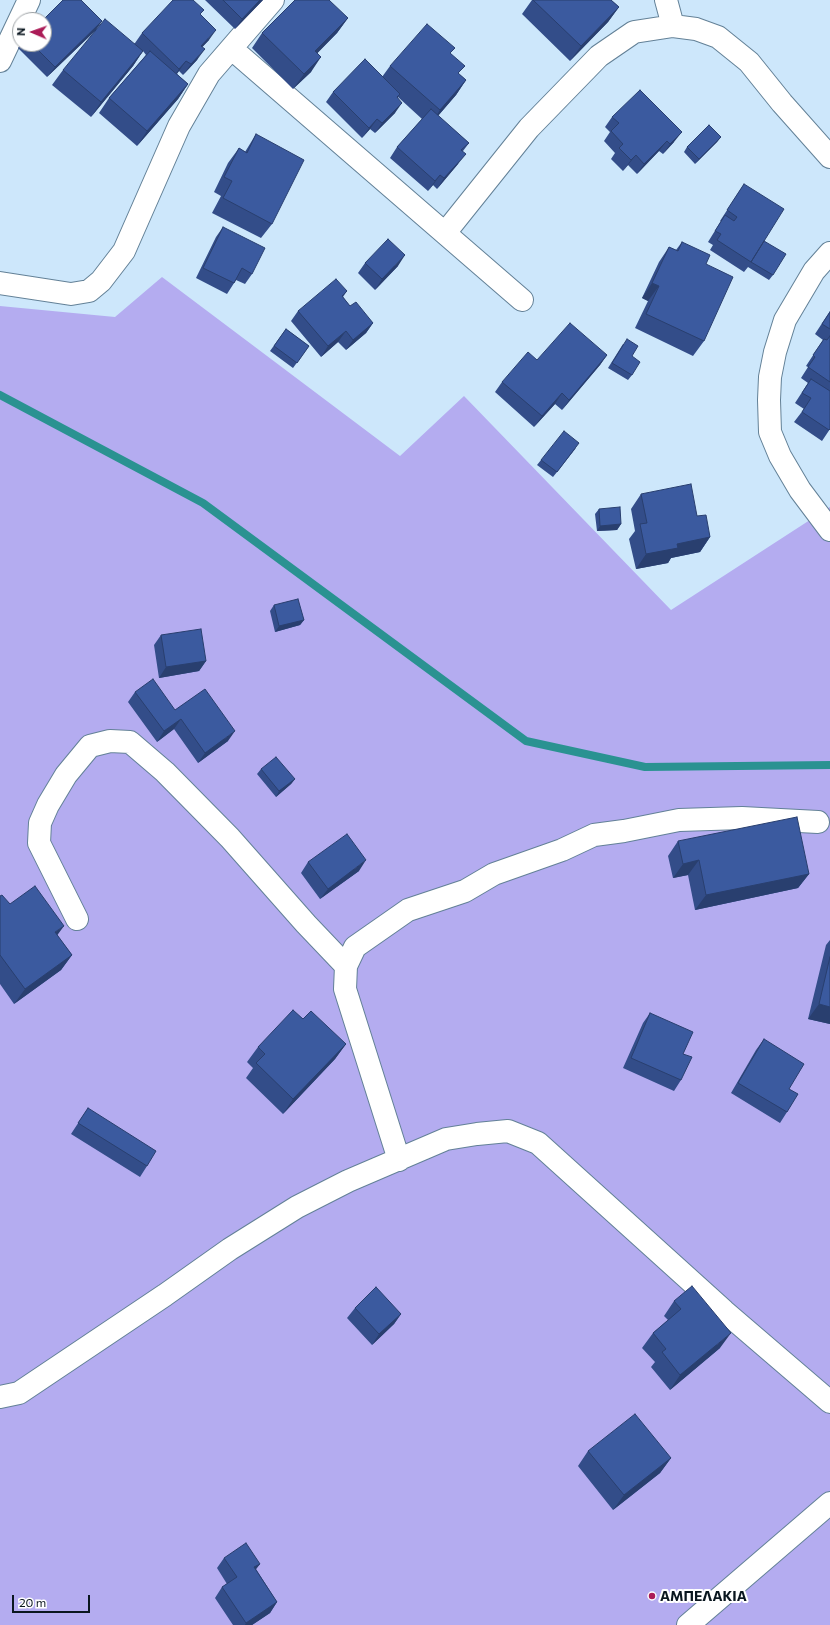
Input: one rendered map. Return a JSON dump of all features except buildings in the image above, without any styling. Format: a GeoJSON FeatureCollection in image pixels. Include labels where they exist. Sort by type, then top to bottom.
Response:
{"type":"FeatureCollection","features":[{"type":"Feature","properties":{"kind":"street"},"geometry":{"type":"LineString","coordinates":[[0,61],[29,0]]}},
{"type":"Feature","properties":{"kind":"street"},"geometry":{"type":"LineString","coordinates":[[0,284],[71,294],[88,291],[101,281],[124,251],[179,126],[209,74],[273,0]]}},
{"type":"Feature","properties":{"kind":"street"},"geometry":{"type":"LineString","coordinates":[[666,0],[673,26]]}},
{"type":"Feature","properties":{"kind":"street"},"geometry":{"type":"LineString","coordinates":[[445,233],[529,128],[599,56],[634,32],[673,26],[696,29],[718,38],[749,62],[782,103],[830,157]]}},
{"type":"Feature","properties":{"kind":"street"},"geometry":{"type":"LineString","coordinates":[[232,49],[522,300]]}},
{"type":"Feature","properties":{"kind":"street"},"geometry":{"type":"LineString","coordinates":[[830,253],[814,271],[785,320],[775,352],[770,377],[769,400],[770,432],[780,456],[800,490],[830,530]]}},
{"type":"Feature","properties":{"kind":"street"},"geometry":{"type":"LineString","coordinates":[[78,919],[39,843],[40,823],[48,804],[66,775],[90,746],[110,741],[130,742],[165,772],[230,838],[306,924],[346,966]]}},
{"type":"Feature","properties":{"kind":"street"},"geometry":{"type":"LineString","coordinates":[[399,1160],[345,989],[346,966],[355,947],[408,910],[465,891],[494,874],[562,850],[594,836],[679,820],[742,818],[818,822]]}},
{"type":"Feature","properties":{"kind":"street"},"geometry":{"type":"LineString","coordinates":[[0,1398],[19,1392],[166,1295],[230,1249],[296,1207],[348,1182],[446,1139],[508,1131],[538,1143],[724,1310],[830,1402]]}},
{"type":"Feature","properties":{"kind":"street"},"geometry":{"type":"LineString","coordinates":[[688,1625],[830,1503]]}},
{"type":"Feature","properties":{"kind":"shaded area"},"geometry":{"type":"Polygon","coordinates":[[[162,277],[400,456],[464,396],[671,610],[830,507],[830,1625],[0,1625],[0,306],[115,317],[162,277]]]}},
{"type":"Feature","properties":{"kind":"waterway"},"geometry":{"type":"LineString","coordinates":[[0,395],[203,503],[526,741],[645,767],[830,765]]}},
{"type":"Feature","properties":{"kind":"place","name":"ΑΜΠΕΛΑΚΙΑ"},"geometry":{"type":"Point","coordinates":[652,1596]}}]}
